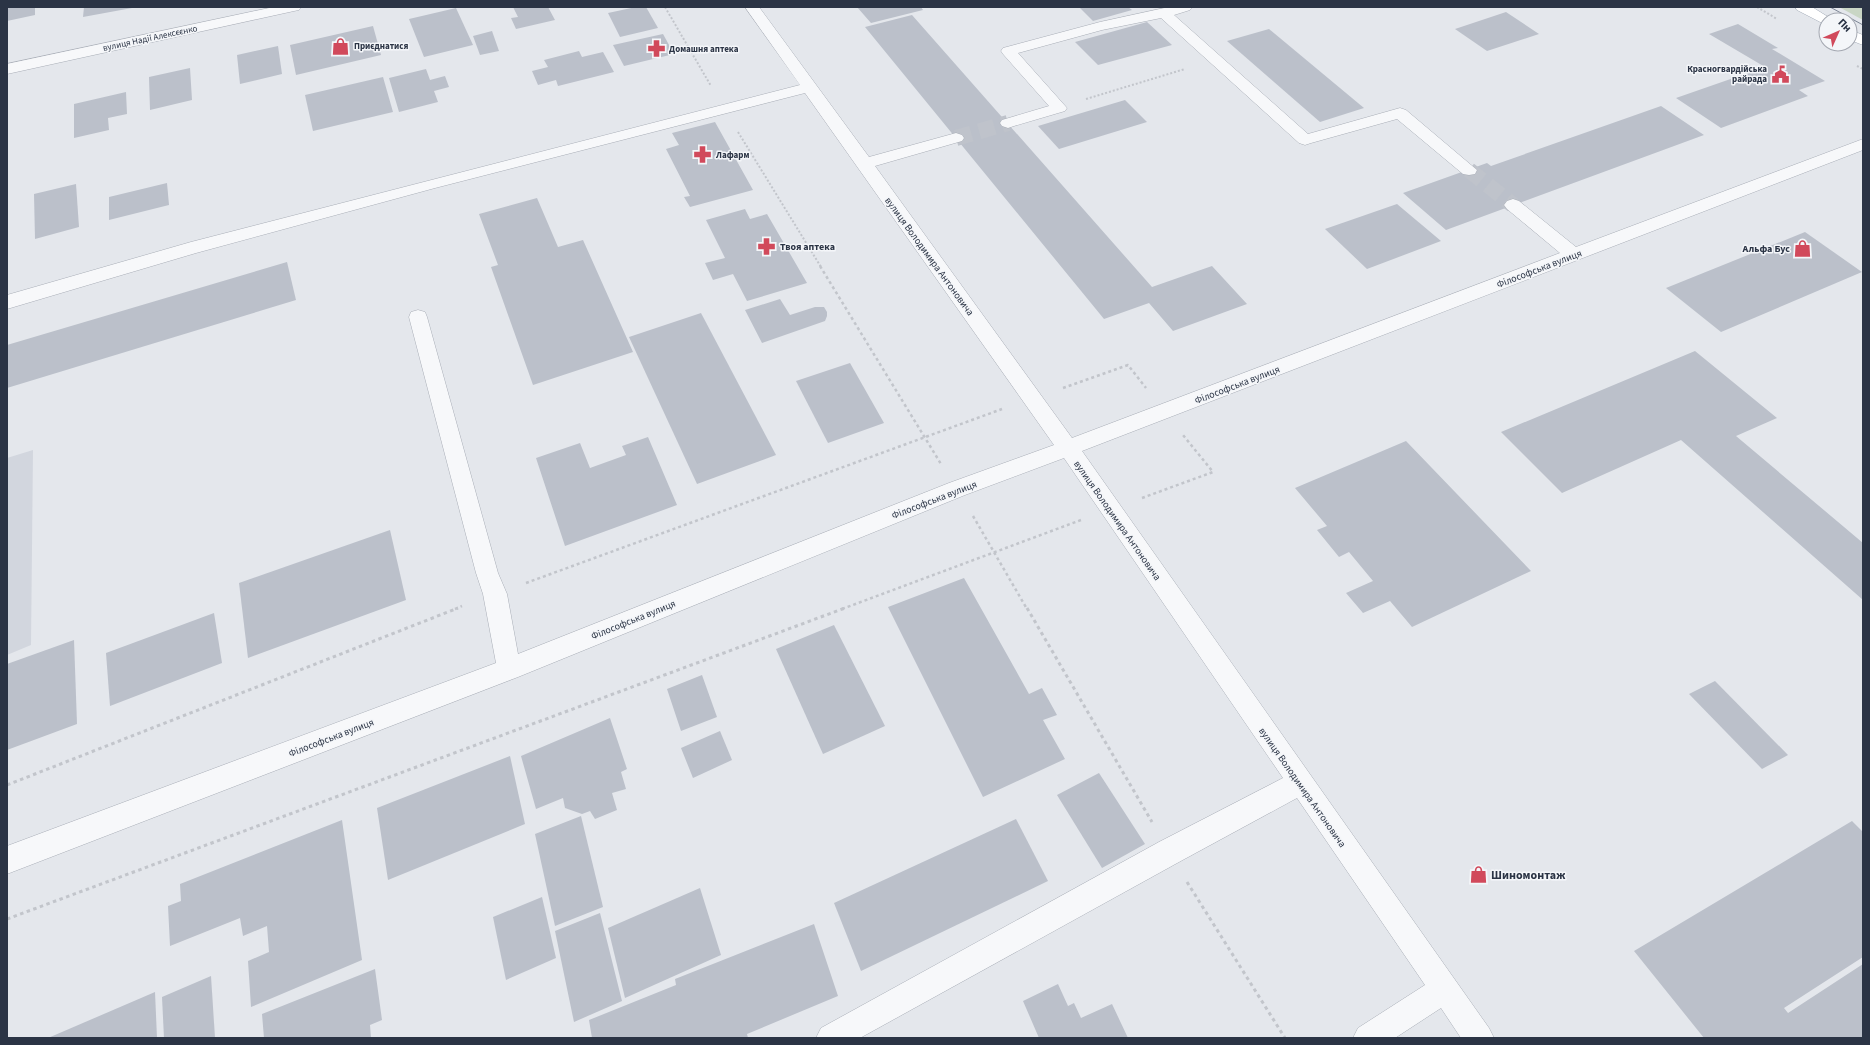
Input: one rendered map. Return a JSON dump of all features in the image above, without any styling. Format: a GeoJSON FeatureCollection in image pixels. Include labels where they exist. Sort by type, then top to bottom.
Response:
{"type":"FeatureCollection","features":[{"type":"Feature","properties":{"kind":"main road"},"geometry":{"type":"LineString","coordinates":[[1802,7],[1818,16]]}},
{"type":"Feature","properties":{"kind":"street","name":"вулиця Надії Алексєєнко"},"geometry":{"type":"LineString","coordinates":[[7,69],[294,7]]}},
{"type":"Feature","properties":{"kind":"street","name":"вулиця Володимира Антоновича"},"geometry":{"type":"LineString","coordinates":[[752,7],[1068,448],[1479,1038]]}},
{"type":"Feature","properties":{"kind":"street"},"geometry":{"type":"LineString","coordinates":[[1008,123],[1059,108],[1008,51],[1100,26],[1185,7]]}},
{"type":"Feature","properties":{"kind":"street"},"geometry":{"type":"LineString","coordinates":[[1164,12],[1305,140],[1400,113],[1469,170]]}},
{"type":"Feature","properties":{"kind":"street"},"geometry":{"type":"LineString","coordinates":[[7,302],[191,248],[438,182],[809,87]]}},
{"type":"Feature","properties":{"kind":"street"},"geometry":{"type":"LineString","coordinates":[[864,164],[956,138]]}},
{"type":"Feature","properties":{"kind":"street","name":"Філософська вулиця"},"geometry":{"type":"LineString","coordinates":[[7,860],[509,669],[957,489],[1863,144]]}},
{"type":"Feature","properties":{"kind":"street"},"geometry":{"type":"LineString","coordinates":[[1513,206],[1574,255]]}},
{"type":"Feature","properties":{"kind":"street"},"geometry":{"type":"LineString","coordinates":[[418,318],[485,565],[496,594],[509,669]]}},
{"type":"Feature","properties":{"kind":"street"},"geometry":{"type":"LineString","coordinates":[[831,1038],[1169,852],[1300,783]]}},
{"type":"Feature","properties":{"kind":"street"},"geometry":{"type":"LineString","coordinates":[[1368,1038],[1444,989]]}},
{"type":"Feature","properties":{"kind":"path"},"geometry":{"type":"LineString","coordinates":[[665,7],[724,109],[994,551],[1169,852],[1284,1038]]}},
{"type":"Feature","properties":{"kind":"path"},"geometry":{"type":"LineString","coordinates":[[1059,108],[1216,60]]}},
{"type":"Feature","properties":{"kind":"path"},"geometry":{"type":"LineString","coordinates":[[7,919],[994,551]]}},
{"type":"Feature","properties":{"kind":"shaded area"},"geometry":{"type":"Polygon","coordinates":[[[33,450],[31,645],[7,655],[7,458],[33,450]]]}},
{"type":"Feature","properties":{"kind":"green space"},"geometry":{"type":"Polygon","coordinates":[[[1839,7],[1863,7],[1863,20],[1858,17],[1858,12],[1848,12],[1839,7]]]}},
{"type":"Feature","properties":{"kind":"building"},"geometry":{"type":"Polygon","coordinates":[[[7,7],[35,7],[35,15],[7,21],[7,7]]]}},
{"type":"Feature","properties":{"kind":"building"},"geometry":{"type":"Polygon","coordinates":[[[84,7],[131,7],[132,8],[83,17],[84,7]]]}},
{"type":"Feature","properties":{"kind":"building"},"geometry":{"type":"Polygon","coordinates":[[[513,7],[548,7],[555,20],[516,29],[511,18],[518,17],[513,7]]]}},
{"type":"Feature","properties":{"kind":"building"},"geometry":{"type":"Polygon","coordinates":[[[636,7],[646,7],[658,28],[620,37],[608,13],[636,7]]]}},
{"type":"Feature","properties":{"kind":"building"},"geometry":{"type":"Polygon","coordinates":[[[857,7],[921,7],[923,10],[871,23],[857,7]]]}},
{"type":"Feature","properties":{"kind":"building"},"geometry":{"type":"Polygon","coordinates":[[[1079,7],[1128,7],[1132,10],[1093,21],[1079,7]]]}},
{"type":"Feature","properties":{"kind":"building"},"geometry":{"type":"Polygon","coordinates":[[[456,8],[473,45],[424,57],[409,19],[456,8]]]}},
{"type":"Feature","properties":{"kind":"building"},"geometry":{"type":"Polygon","coordinates":[[[1506,12],[1539,34],[1487,51],[1455,29],[1506,12]]]}},
{"type":"Feature","properties":{"kind":"building"},"geometry":{"type":"Polygon","coordinates":[[[912,15],[1152,287],[1212,266],[1247,304],[1173,331],[1149,303],[1104,319],[865,27],[912,15]]]}},
{"type":"Feature","properties":{"kind":"building"},"geometry":{"type":"Polygon","coordinates":[[[1147,22],[1172,45],[1098,65],[1075,42],[1147,22]]]}},
{"type":"Feature","properties":{"kind":"building","name":"Красногвардійська райрада"},"geometry":{"type":"Polygon","coordinates":[[[1738,24],[1778,48],[1772,49],[1825,81],[1799,90],[1808,96],[1721,128],[1676,98],[1765,67],[1709,34],[1738,24]]]}},
{"type":"Feature","properties":{"kind":"building"},"geometry":{"type":"Polygon","coordinates":[[[373,26],[381,55],[296,75],[290,45],[373,26]]]}},
{"type":"Feature","properties":{"kind":"building"},"geometry":{"type":"Polygon","coordinates":[[[1269,29],[1364,108],[1320,122],[1227,41],[1269,29]]]}},
{"type":"Feature","properties":{"kind":"building"},"geometry":{"type":"Polygon","coordinates":[[[492,31],[499,51],[480,55],[473,36],[492,31]]]}},
{"type":"Feature","properties":{"kind":"building"},"geometry":{"type":"Polygon","coordinates":[[[663,34],[674,54],[624,66],[613,45],[663,34]]]}},
{"type":"Feature","properties":{"kind":"building"},"geometry":{"type":"Polygon","coordinates":[[[278,46],[282,74],[240,84],[237,55],[278,46]]]}},
{"type":"Feature","properties":{"kind":"building"},"geometry":{"type":"Polygon","coordinates":[[[579,51],[582,57],[603,52],[614,72],[558,86],[556,80],[538,85],[532,71],[548,67],[544,60],[579,51]]]}},
{"type":"Feature","properties":{"kind":"building"},"geometry":{"type":"Polygon","coordinates":[[[190,68],[192,100],[150,110],[149,77],[190,68]]]}},
{"type":"Feature","properties":{"kind":"building"},"geometry":{"type":"Polygon","coordinates":[[[426,69],[430,80],[445,76],[449,87],[434,91],[438,102],[399,112],[389,78],[426,69]]]}},
{"type":"Feature","properties":{"kind":"building"},"geometry":{"type":"Polygon","coordinates":[[[383,77],[393,112],[313,131],[305,95],[383,77]]]}},
{"type":"Feature","properties":{"kind":"building"},"geometry":{"type":"Polygon","coordinates":[[[126,92],[127,114],[108,118],[109,130],[74,138],[74,104],[126,92]]]}},
{"type":"Feature","properties":{"kind":"building"},"geometry":{"type":"Polygon","coordinates":[[[1125,100],[1147,122],[1059,149],[1038,126],[1125,100]]]}},
{"type":"Feature","properties":{"kind":"building"},"geometry":{"type":"Polygon","coordinates":[[[1661,106],[1704,135],[1446,230],[1403,193],[1487,163],[1491,166],[1661,106]]]}},
{"type":"Feature","properties":{"kind":"building"},"geometry":{"type":"Polygon","coordinates":[[[715,122],[753,190],[690,207],[684,197],[690,196],[666,149],[679,145],[672,133],[715,122]]]}},
{"type":"Feature","properties":{"kind":"building"},"geometry":{"type":"Polygon","coordinates":[[[167,183],[169,205],[109,220],[109,197],[167,183]]]}},
{"type":"Feature","properties":{"kind":"building"},"geometry":{"type":"Polygon","coordinates":[[[76,184],[79,227],[35,239],[34,194],[76,184]]]}},
{"type":"Feature","properties":{"kind":"building"},"geometry":{"type":"Polygon","coordinates":[[[537,198],[558,247],[583,240],[633,352],[533,385],[491,267],[498,265],[479,214],[537,198]]]}},
{"type":"Feature","properties":{"kind":"building"},"geometry":{"type":"Polygon","coordinates":[[[1397,204],[1441,241],[1367,269],[1325,229],[1397,204]]]}},
{"type":"Feature","properties":{"kind":"building"},"geometry":{"type":"Polygon","coordinates":[[[745,209],[750,219],[767,214],[807,283],[747,301],[733,274],[713,280],[705,263],[725,258],[706,220],[745,209]]]}},
{"type":"Feature","properties":{"kind":"building"},"geometry":{"type":"Polygon","coordinates":[[[1805,232],[1862,272],[1721,332],[1666,288],[1805,232]]]}},
{"type":"Feature","properties":{"kind":"building"},"geometry":{"type":"Polygon","coordinates":[[[287,262],[296,300],[7,388],[7,345],[287,262]]]}},
{"type":"Feature","properties":{"kind":"building"},"geometry":{"type":"Polygon","coordinates":[[[780,299],[790,315],[815,307],[824,307],[827,312],[825,321],[762,343],[745,310],[780,299]]]}},
{"type":"Feature","properties":{"kind":"building"},"geometry":{"type":"Polygon","coordinates":[[[701,313],[776,455],[697,484],[629,337],[701,313]]]}},
{"type":"Feature","properties":{"kind":"building"},"geometry":{"type":"Polygon","coordinates":[[[1695,351],[1777,418],[1736,436],[1863,543],[1863,600],[1681,440],[1562,493],[1501,432],[1695,351]]]}},
{"type":"Feature","properties":{"kind":"building"},"geometry":{"type":"Polygon","coordinates":[[[850,363],[884,423],[828,443],[796,381],[850,363]]]}},
{"type":"Feature","properties":{"kind":"building"},"geometry":{"type":"Polygon","coordinates":[[[648,437],[677,505],[565,546],[536,458],[580,443],[590,468],[626,455],[622,446],[648,437]]]}},
{"type":"Feature","properties":{"kind":"building"},"geometry":{"type":"Polygon","coordinates":[[[1406,441],[1531,571],[1412,627],[1390,601],[1363,613],[1346,593],[1373,581],[1349,552],[1339,557],[1317,530],[1327,526],[1295,488],[1406,441]]]}},
{"type":"Feature","properties":{"kind":"building"},"geometry":{"type":"Polygon","coordinates":[[[390,530],[406,600],[248,658],[239,583],[390,530]]]}},
{"type":"Feature","properties":{"kind":"building"},"geometry":{"type":"Polygon","coordinates":[[[964,578],[1029,694],[1042,688],[1057,715],[1043,720],[1065,759],[983,797],[888,607],[964,578]]]}},
{"type":"Feature","properties":{"kind":"building"},"geometry":{"type":"Polygon","coordinates":[[[214,613],[222,663],[110,706],[106,653],[214,613]]]}},
{"type":"Feature","properties":{"kind":"building"},"geometry":{"type":"Polygon","coordinates":[[[834,625],[885,726],[823,754],[776,649],[834,625]]]}},
{"type":"Feature","properties":{"kind":"building"},"geometry":{"type":"Polygon","coordinates":[[[74,640],[77,724],[7,750],[7,664],[74,640]]]}},
{"type":"Feature","properties":{"kind":"building"},"geometry":{"type":"Polygon","coordinates":[[[702,675],[717,717],[681,731],[667,689],[702,675]]]}},
{"type":"Feature","properties":{"kind":"building"},"geometry":{"type":"Polygon","coordinates":[[[1715,681],[1788,755],[1762,769],[1689,694],[1715,681]]]}},
{"type":"Feature","properties":{"kind":"building"},"geometry":{"type":"Polygon","coordinates":[[[610,718],[627,769],[621,772],[626,789],[612,793],[617,810],[595,819],[590,811],[582,814],[565,808],[563,798],[536,809],[521,756],[610,718]]]}},
{"type":"Feature","properties":{"kind":"building"},"geometry":{"type":"Polygon","coordinates":[[[720,731],[732,760],[693,778],[681,748],[720,731]]]}},
{"type":"Feature","properties":{"kind":"building"},"geometry":{"type":"Polygon","coordinates":[[[510,756],[525,824],[388,880],[377,808],[510,756]]]}},
{"type":"Feature","properties":{"kind":"building"},"geometry":{"type":"Polygon","coordinates":[[[1099,773],[1145,844],[1102,868],[1057,795],[1099,773]]]}},
{"type":"Feature","properties":{"kind":"building"},"geometry":{"type":"Polygon","coordinates":[[[581,816],[603,907],[555,926],[535,834],[581,816]]]}},
{"type":"Feature","properties":{"kind":"building"},"geometry":{"type":"Polygon","coordinates":[[[1016,819],[1048,881],[861,971],[834,903],[1016,819]]]}},
{"type":"Feature","properties":{"kind":"building"},"geometry":{"type":"Polygon","coordinates":[[[342,820],[362,960],[251,1007],[248,961],[269,952],[267,926],[243,936],[240,918],[170,946],[168,906],[181,901],[180,884],[342,820]]]}},
{"type":"Feature","properties":{"kind":"building"},"geometry":{"type":"Polygon","coordinates":[[[1852,821],[1863,832],[1863,957],[1784,1008],[1788,1013],[1863,964],[1863,1038],[1704,1038],[1634,951],[1852,821]]]}},
{"type":"Feature","properties":{"kind":"building"},"geometry":{"type":"Polygon","coordinates":[[[700,888],[721,955],[625,998],[608,928],[700,888]]]}},
{"type":"Feature","properties":{"kind":"building"},"geometry":{"type":"Polygon","coordinates":[[[542,897],[556,958],[506,980],[493,917],[542,897]]]}},
{"type":"Feature","properties":{"kind":"building"},"geometry":{"type":"Polygon","coordinates":[[[600,913],[622,1001],[574,1022],[555,931],[600,913]]]}},
{"type":"Feature","properties":{"kind":"building"},"geometry":{"type":"Polygon","coordinates":[[[814,924],[838,996],[747,1034],[748,1038],[592,1038],[589,1020],[676,985],[675,979],[814,924]]]}},
{"type":"Feature","properties":{"kind":"building"},"geometry":{"type":"Polygon","coordinates":[[[375,969],[382,1020],[370,1025],[371,1038],[264,1038],[262,1014],[375,969]]]}},
{"type":"Feature","properties":{"kind":"building"},"geometry":{"type":"Polygon","coordinates":[[[211,976],[215,1038],[164,1038],[162,997],[211,976]]]}},
{"type":"Feature","properties":{"kind":"building"},"geometry":{"type":"Polygon","coordinates":[[[1058,984],[1068,1006],[1074,1003],[1081,1018],[1112,1004],[1128,1038],[1039,1038],[1023,1001],[1058,984]]]}},
{"type":"Feature","properties":{"kind":"building"},"geometry":{"type":"Polygon","coordinates":[[[155,992],[157,1038],[48,1038],[155,992]]]}},
{"type":"Feature","properties":{"kind":"tunnel"},"geometry":{"type":"LineString","coordinates":[[956,138],[1008,123]]}},
{"type":"Feature","properties":{"kind":"tunnel"},"geometry":{"type":"LineString","coordinates":[[1469,170],[1513,205]]}},
{"type":"Feature","properties":{"kind":"tram line"},"geometry":{"type":"LineString","coordinates":[[1830,7],[1863,25]]}},
{"type":"Feature","properties":{"kind":"place","name":"Приєднатися"},"geometry":{"type":"Point","coordinates":[341,46]}},
{"type":"Feature","properties":{"kind":"place","name":"Домашня аптека"},"geometry":{"type":"Point","coordinates":[656,49]}},
{"type":"Feature","properties":{"kind":"place","name":"Красногвардійська райрада"},"geometry":{"type":"Point","coordinates":[1780,74]}},
{"type":"Feature","properties":{"kind":"place","name":"Лафарм"},"geometry":{"type":"Point","coordinates":[703,155]}},
{"type":"Feature","properties":{"kind":"place","name":"Твоя аптека"},"geometry":{"type":"Point","coordinates":[767,246]}},
{"type":"Feature","properties":{"kind":"place","name":"Альфа Бус"},"geometry":{"type":"Point","coordinates":[1803,248]}},
{"type":"Feature","properties":{"kind":"place","name":"Шиномонтаж"},"geometry":{"type":"Point","coordinates":[1478,875]}}]}
